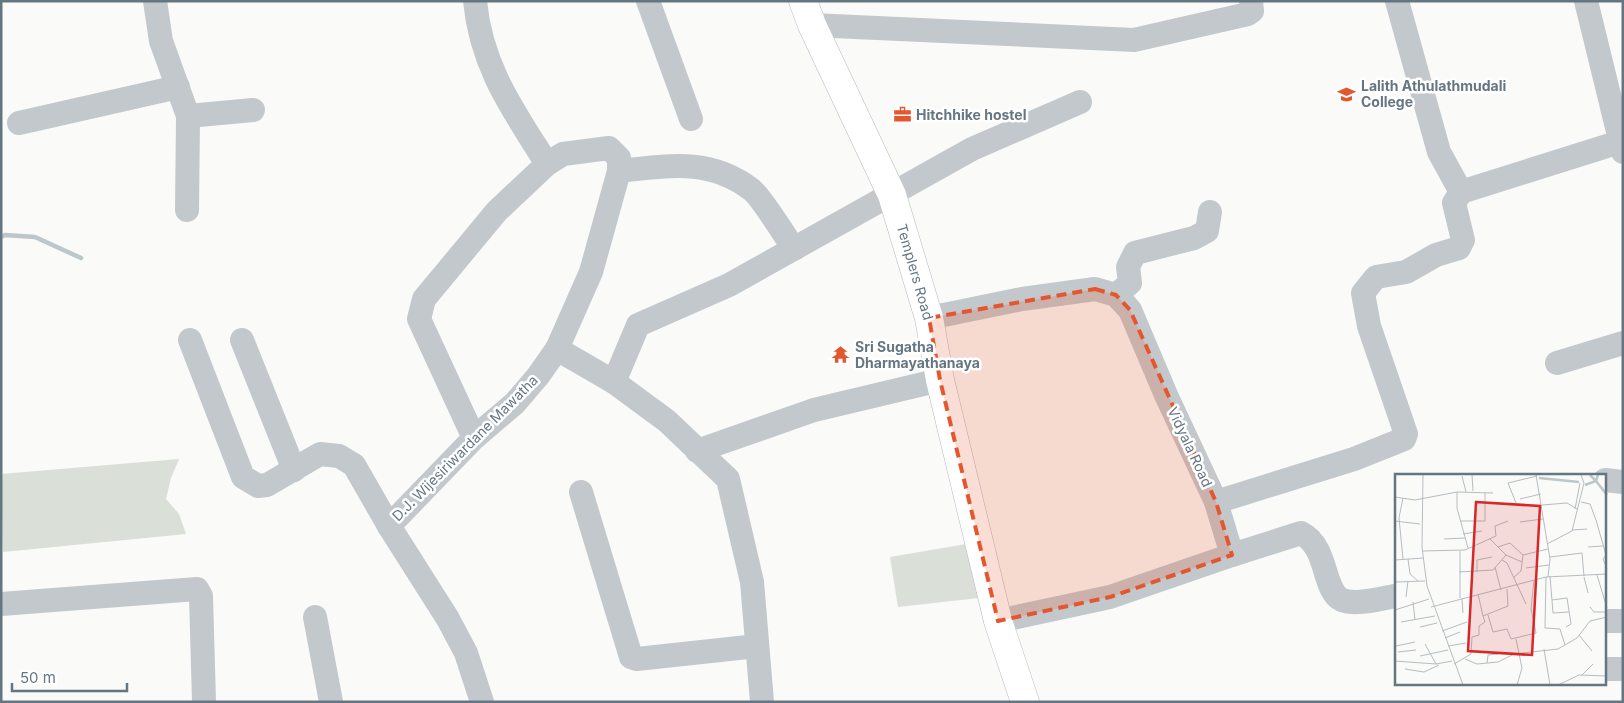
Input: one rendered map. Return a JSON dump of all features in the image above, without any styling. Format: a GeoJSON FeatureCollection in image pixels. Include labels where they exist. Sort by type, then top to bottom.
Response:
{"type":"FeatureCollection","features":[{"type":"Feature","properties":{"kind":"main road","name":"Templers Road"},"geometry":{"type":"LineString","coordinates":[[808,13],[892,195],[929,318],[940,380],[998,621],[1025,702]]}},
{"type":"Feature","properties":{"kind":"street"},"geometry":{"type":"LineString","coordinates":[[155,1],[161,41],[188,116],[187,210]]}},
{"type":"Feature","properties":{"kind":"street"},"geometry":{"type":"LineString","coordinates":[[475,1],[485,54],[502,94],[547,164]]}},
{"type":"Feature","properties":{"kind":"street"},"geometry":{"type":"LineString","coordinates":[[648,1],[691,119]]}},
{"type":"Feature","properties":{"kind":"street"},"geometry":{"type":"LineString","coordinates":[[808,13],[1134,40],[1248,14],[1252,10],[1250,1]]}},
{"type":"Feature","properties":{"kind":"street"},"geometry":{"type":"LineString","coordinates":[[1397,1],[1439,152],[1461,192]]}},
{"type":"Feature","properties":{"kind":"street"},"geometry":{"type":"LineString","coordinates":[[1216,502],[1354,459],[1404,439],[1406,434],[1369,326],[1363,293],[1376,278],[1406,272],[1436,256],[1459,248],[1463,240],[1454,203],[1461,192],[1622,145],[1586,1]]}},
{"type":"Feature","properties":{"kind":"street"},"geometry":{"type":"LineString","coordinates":[[19,123],[178,87]]}},
{"type":"Feature","properties":{"kind":"street"},"geometry":{"type":"LineString","coordinates":[[614,382],[638,325],[729,285],[972,149],[1080,102]]}},
{"type":"Feature","properties":{"kind":"street"},"geometry":{"type":"LineString","coordinates":[[188,116],[253,110]]}},
{"type":"Feature","properties":{"kind":"street"},"geometry":{"type":"LineString","coordinates":[[474,438],[420,319],[420,308],[424,299],[497,211],[547,164],[563,154],[609,148],[619,158],[619,171],[686,164],[720,173],[752,190],[794,249]]}},
{"type":"Feature","properties":{"kind":"street","name":"D.J. Wijesiriwardane Mawatha"},"geometry":{"type":"LineString","coordinates":[[482,702],[466,653],[448,619],[388,526],[474,438],[514,402],[538,376],[556,349],[591,272],[619,171]]}},
{"type":"Feature","properties":{"kind":"street"},"geometry":{"type":"LineString","coordinates":[[929,318],[1022,299],[1095,289],[1116,295],[1130,284],[1128,266],[1135,253],[1194,238],[1208,230],[1210,212]]}},
{"type":"Feature","properties":{"kind":"street","name":"Vidyala Road"},"geometry":{"type":"LineString","coordinates":[[1116,295],[1130,310],[1166,395],[1216,502],[1232,555]]}},
{"type":"Feature","properties":{"kind":"street"},"geometry":{"type":"LineString","coordinates":[[190,340],[243,477],[258,486],[267,485],[320,454],[339,456],[354,465],[388,526]]}},
{"type":"Feature","properties":{"kind":"street"},"geometry":{"type":"LineString","coordinates":[[242,340],[294,470]]}},
{"type":"Feature","properties":{"kind":"street"},"geometry":{"type":"LineString","coordinates":[[1557,363],[1623,343]]}},
{"type":"Feature","properties":{"kind":"street"},"geometry":{"type":"LineString","coordinates":[[556,349],[614,382],[666,421],[728,480],[752,582],[762,702]]}},
{"type":"Feature","properties":{"kind":"street"},"geometry":{"type":"LineString","coordinates":[[697,451],[814,410],[940,380]]}},
{"type":"Feature","properties":{"kind":"street"},"geometry":{"type":"LineString","coordinates":[[1606,480],[1623,482]]}},
{"type":"Feature","properties":{"kind":"street"},"geometry":{"type":"LineString","coordinates":[[581,492],[631,657],[637,659],[757,646]]}},
{"type":"Feature","properties":{"kind":"street"},"geometry":{"type":"LineString","coordinates":[[998,621],[1110,597],[1300,534],[1310,538],[1317,548],[1335,595],[1343,601],[1353,602],[1395,596]]}},
{"type":"Feature","properties":{"kind":"street"},"geometry":{"type":"LineString","coordinates":[[1,604],[197,590],[201,596],[204,702]]}},
{"type":"Feature","properties":{"kind":"street"},"geometry":{"type":"LineString","coordinates":[[315,617],[331,702]]}},
{"type":"Feature","properties":{"kind":"street"},"geometry":{"type":"LineString","coordinates":[[1606,669],[1623,669]]}},
{"type":"Feature","properties":{"kind":"highlighted area"},"geometry":{"type":"Polygon","coordinates":[[[1095,289],[1116,295],[1130,310],[1216,502],[1232,555],[1110,597],[998,621],[940,380],[929,318],[1095,289]]]}},
{"type":"Feature","properties":{"kind":"shaded area"},"geometry":{"type":"Polygon","coordinates":[[[179,459],[171,478],[166,499],[179,514],[186,534],[3,552],[1,474],[179,459]]]}},
{"type":"Feature","properties":{"kind":"shaded area"},"geometry":{"type":"Polygon","coordinates":[[[966,544],[979,598],[898,607],[890,557],[966,544]]]}},
{"type":"Feature","properties":{"kind":"waterway"},"geometry":{"type":"LineString","coordinates":[[1,237],[5,235],[35,237],[81,258]]}},
{"type":"Feature","properties":{"kind":"place","name":"Lalith Athulathmudali College"},"geometry":{"type":"Point","coordinates":[1347,94]}},
{"type":"Feature","properties":{"kind":"place","name":"Hitchhike hostel"},"geometry":{"type":"Point","coordinates":[902,115]}},
{"type":"Feature","properties":{"kind":"place","name":"Sri Sugatha Dharmayathanaya"},"geometry":{"type":"Point","coordinates":[841,355]}}]}
